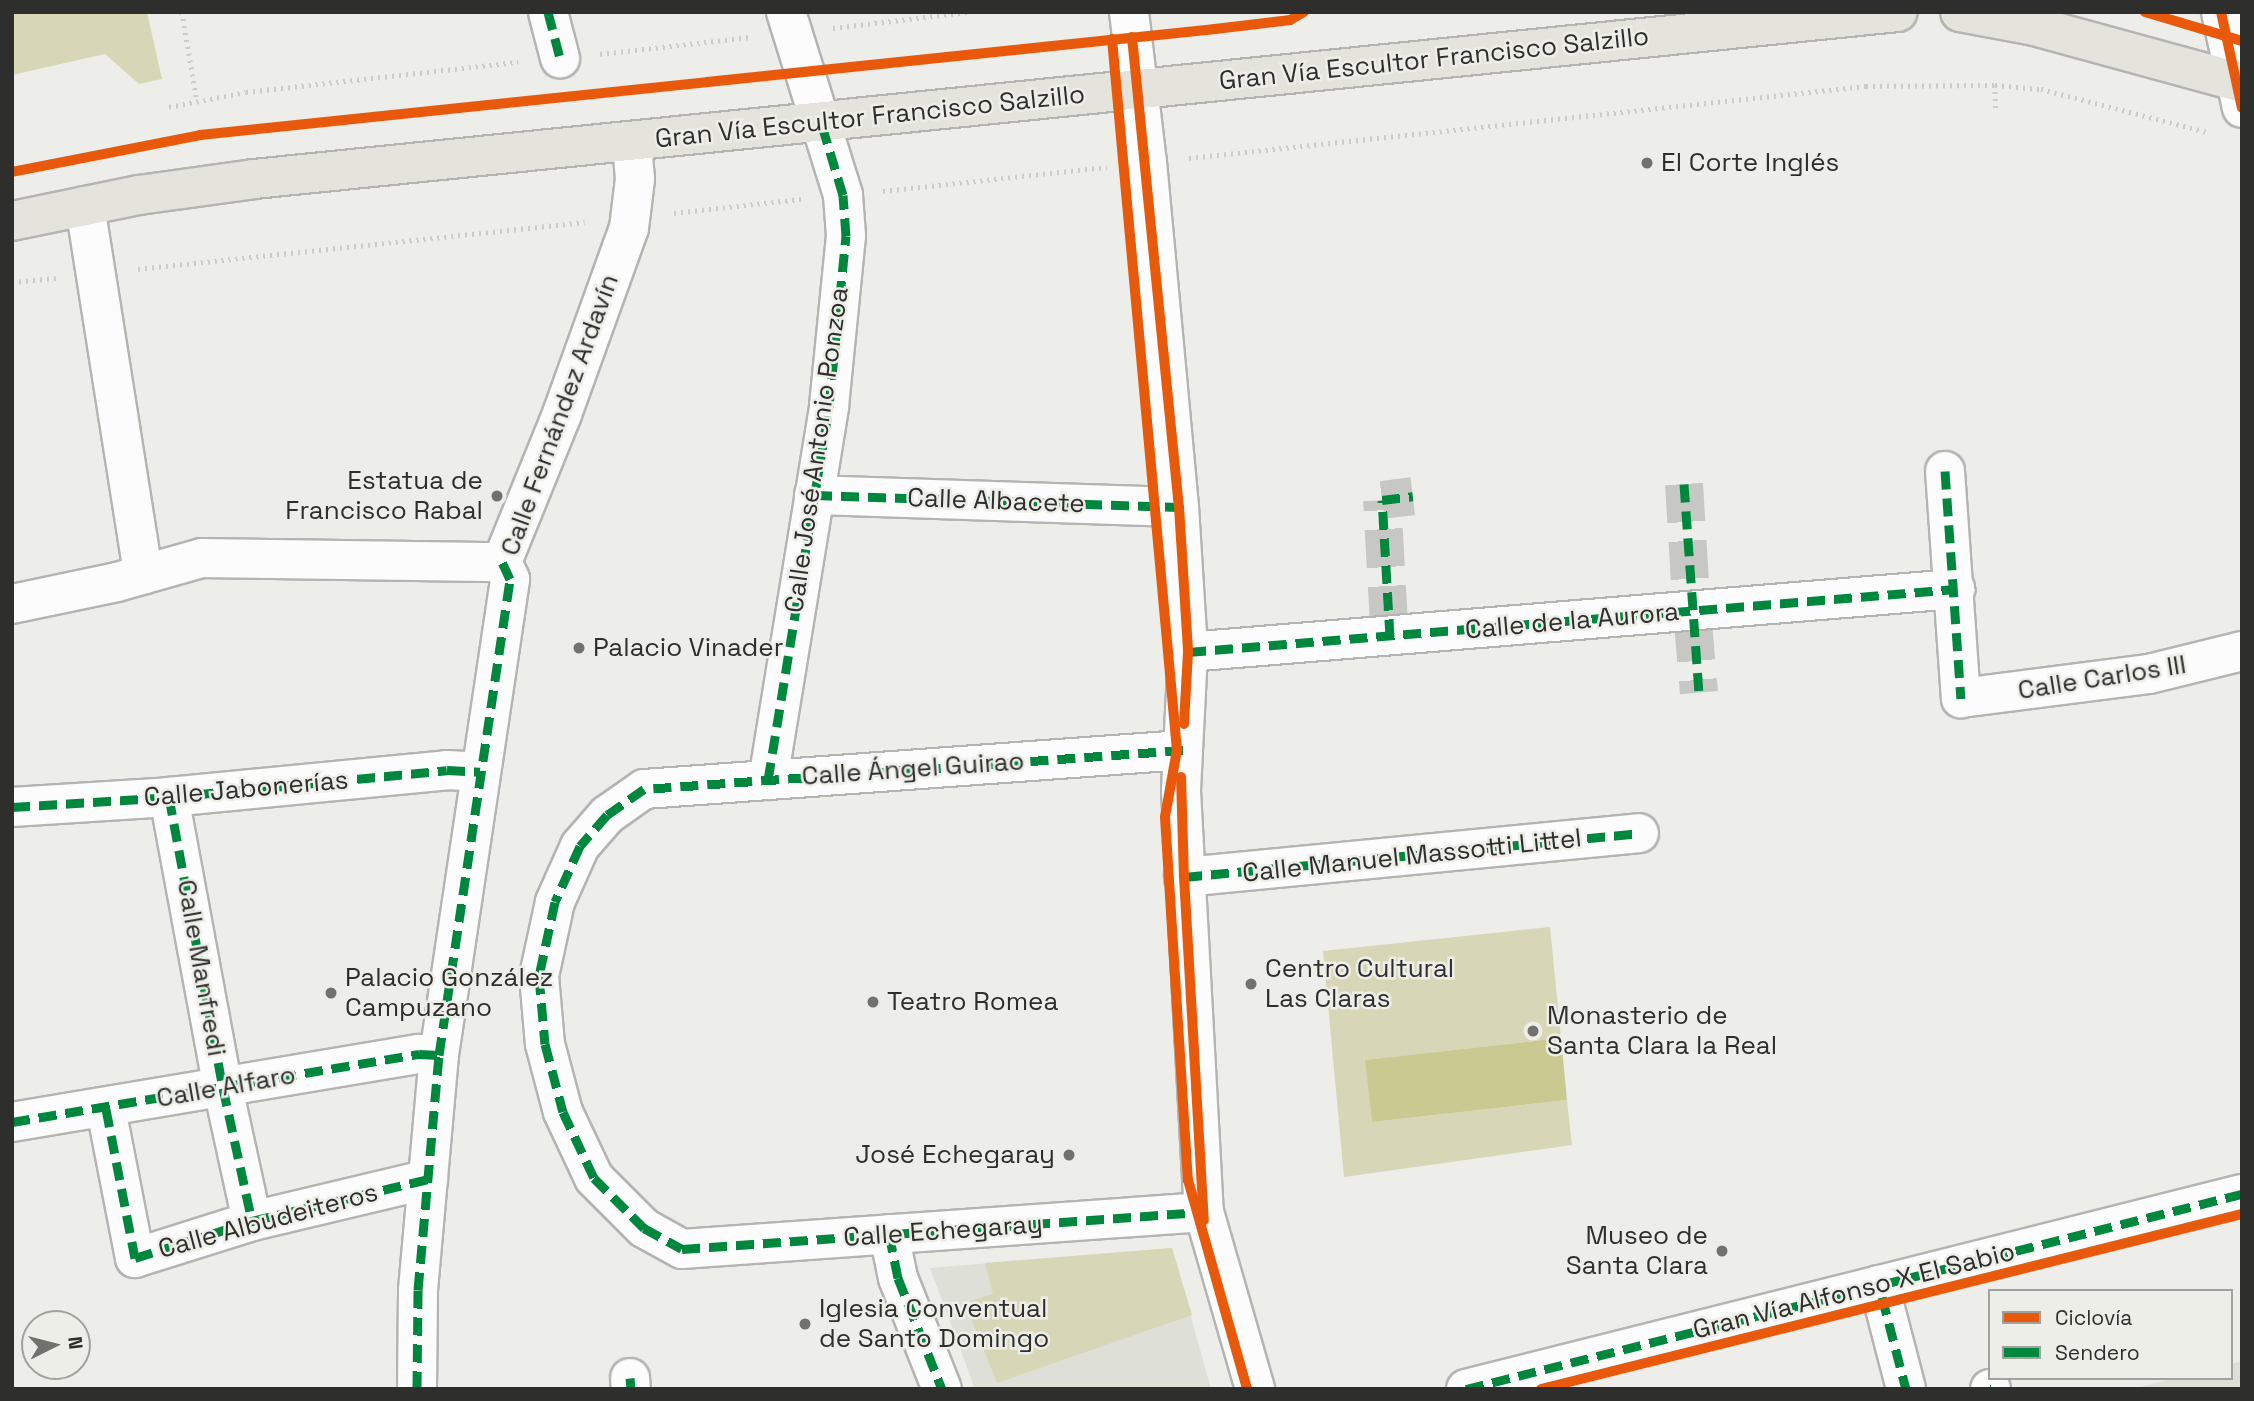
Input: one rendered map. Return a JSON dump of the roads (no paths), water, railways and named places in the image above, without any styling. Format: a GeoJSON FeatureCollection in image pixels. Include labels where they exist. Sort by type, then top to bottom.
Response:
{"type":"FeatureCollection","features":[{"type":"Feature","properties":{"kind":"main road","name":"Gran Vía Escultor Francisco Salzillo"},"geometry":{"type":"LineString","coordinates":[[12,221],[85,206],[254,179],[1898,12]]}},
{"type":"Feature","properties":{"kind":"main road"},"geometry":{"type":"LineString","coordinates":[[1979,13],[2034,26],[2240,91]]}},
{"type":"Feature","properties":{"kind":"street"},"geometry":{"type":"LineString","coordinates":[[548,12],[560,58]]}},
{"type":"Feature","properties":{"kind":"street","name":"Calle José Antonio Ponzoa"},"geometry":{"type":"LineString","coordinates":[[768,780],[829,406],[846,236],[843,195],[786,12]]}},
{"type":"Feature","properties":{"kind":"street"},"geometry":{"type":"LineString","coordinates":[[1129,12],[1179,508],[1188,652],[1181,790],[1184,877],[1204,1212],[1255,1389]]}},
{"type":"Feature","properties":{"kind":"street"},"geometry":{"type":"LineString","coordinates":[[2221,12],[2240,91]]}},
{"type":"Feature","properties":{"kind":"street","name":"Calle Fernández Ardavín"},"geometry":{"type":"LineString","coordinates":[[417,1389],[418,1290],[439,1055],[510,579],[502,562],[562,414],[629,228],[635,179],[632,141]]}},
{"type":"Feature","properties":{"kind":"street"},"geometry":{"type":"LineString","coordinates":[[85,206],[143,574]]}},
{"type":"Feature","properties":{"kind":"street"},"geometry":{"type":"LineString","coordinates":[[1945,471],[1955,589]]}},
{"type":"Feature","properties":{"kind":"street","name":"Calle Albacete"},"geometry":{"type":"LineString","coordinates":[[814,495],[1179,508]]}},
{"type":"Feature","properties":{"kind":"street"},"geometry":{"type":"LineString","coordinates":[[12,604],[202,558],[502,562]]}},
{"type":"Feature","properties":{"kind":"street","name":"Calle de la Aurora"},"geometry":{"type":"LineString","coordinates":[[1188,652],[1390,630],[1692,611],[1955,589]]}},
{"type":"Feature","properties":{"kind":"street","name":"Calle Carlos III"},"geometry":{"type":"LineString","coordinates":[[1955,589],[1961,698],[2149,674],[2242,651]]}},
{"type":"Feature","properties":{"kind":"street","name":"Calle Ángel Guirao"},"geometry":{"type":"LineString","coordinates":[[682,1249],[644,1227],[594,1178],[560,1101],[545,1044],[539,976],[555,902],[580,846],[607,815],[644,789],[1183,750]]}},
{"type":"Feature","properties":{"kind":"street","name":"Calle Jabonerías"},"geometry":{"type":"LineString","coordinates":[[12,807],[169,797],[446,770],[480,772]]}},
{"type":"Feature","properties":{"kind":"street","name":"Calle Manfredi"},"geometry":{"type":"LineString","coordinates":[[169,797],[223,1088],[252,1221]]}},
{"type":"Feature","properties":{"kind":"street","name":"Calle Manuel Massotti Littel"},"geometry":{"type":"LineString","coordinates":[[1184,877],[1639,833]]}},
{"type":"Feature","properties":{"kind":"street","name":"Calle Alfaro"},"geometry":{"type":"LineString","coordinates":[[12,1122],[106,1109],[419,1054],[439,1055]]}},
{"type":"Feature","properties":{"kind":"street","name":"Calle Albudeiteros"},"geometry":{"type":"LineString","coordinates":[[106,1109],[135,1258],[252,1221],[428,1179]]}},
{"type":"Feature","properties":{"kind":"street","name":"Gran Vía Alfonso X El Sabio"},"geometry":{"type":"LineString","coordinates":[[1465,1389],[2242,1194]]}},
{"type":"Feature","properties":{"kind":"street","name":"Calle Echegaray"},"geometry":{"type":"LineString","coordinates":[[682,1249],[1204,1212]]}},
{"type":"Feature","properties":{"kind":"street"},"geometry":{"type":"LineString","coordinates":[[889,1234],[898,1278],[942,1389]]}},
{"type":"Feature","properties":{"kind":"street"},"geometry":{"type":"LineString","coordinates":[[1879,1285],[1906,1389]]}},
{"type":"Feature","properties":{"kind":"tunnel"},"geometry":{"type":"LineString","coordinates":[[1684,484],[1691,598]]}},
{"type":"Feature","properties":{"kind":"tunnel"},"geometry":{"type":"LineString","coordinates":[[1389,624],[1382,500],[1413,496]]}},
{"type":"Feature","properties":{"kind":"tunnel"},"geometry":{"type":"LineString","coordinates":[[1693,623],[1699,693]]}},
{"type":"Feature","properties":{"kind":"place","name":"El Corte Inglés"},"geometry":{"type":"Point","coordinates":[1647,163]}},
{"type":"Feature","properties":{"kind":"place","name":"Estatua de Francisco Rabal"},"geometry":{"type":"Point","coordinates":[497,496]}},
{"type":"Feature","properties":{"kind":"place","name":"Palacio Vinader"},"geometry":{"type":"Point","coordinates":[579,648]}},
{"type":"Feature","properties":{"kind":"place","name":"Centro Cultural Las Claras"},"geometry":{"type":"Point","coordinates":[1251,984]}},
{"type":"Feature","properties":{"kind":"place","name":"Palacio González Campuzano"},"geometry":{"type":"Point","coordinates":[331,993]}},
{"type":"Feature","properties":{"kind":"place","name":"Teatro Romea"},"geometry":{"type":"Point","coordinates":[873,1002]}},
{"type":"Feature","properties":{"kind":"place","name":"Monasterio de Santa Clara la Real"},"geometry":{"type":"Point","coordinates":[1533,1031]}},
{"type":"Feature","properties":{"kind":"place","name":"José Echegaray"},"geometry":{"type":"Point","coordinates":[1069,1155]}},
{"type":"Feature","properties":{"kind":"place","name":"Museo de Santa Clara"},"geometry":{"type":"Point","coordinates":[1722,1251]}},
{"type":"Feature","properties":{"kind":"place","name":"Iglesia Conventual de Santo Domingo"},"geometry":{"type":"Point","coordinates":[805,1324]}}]}
